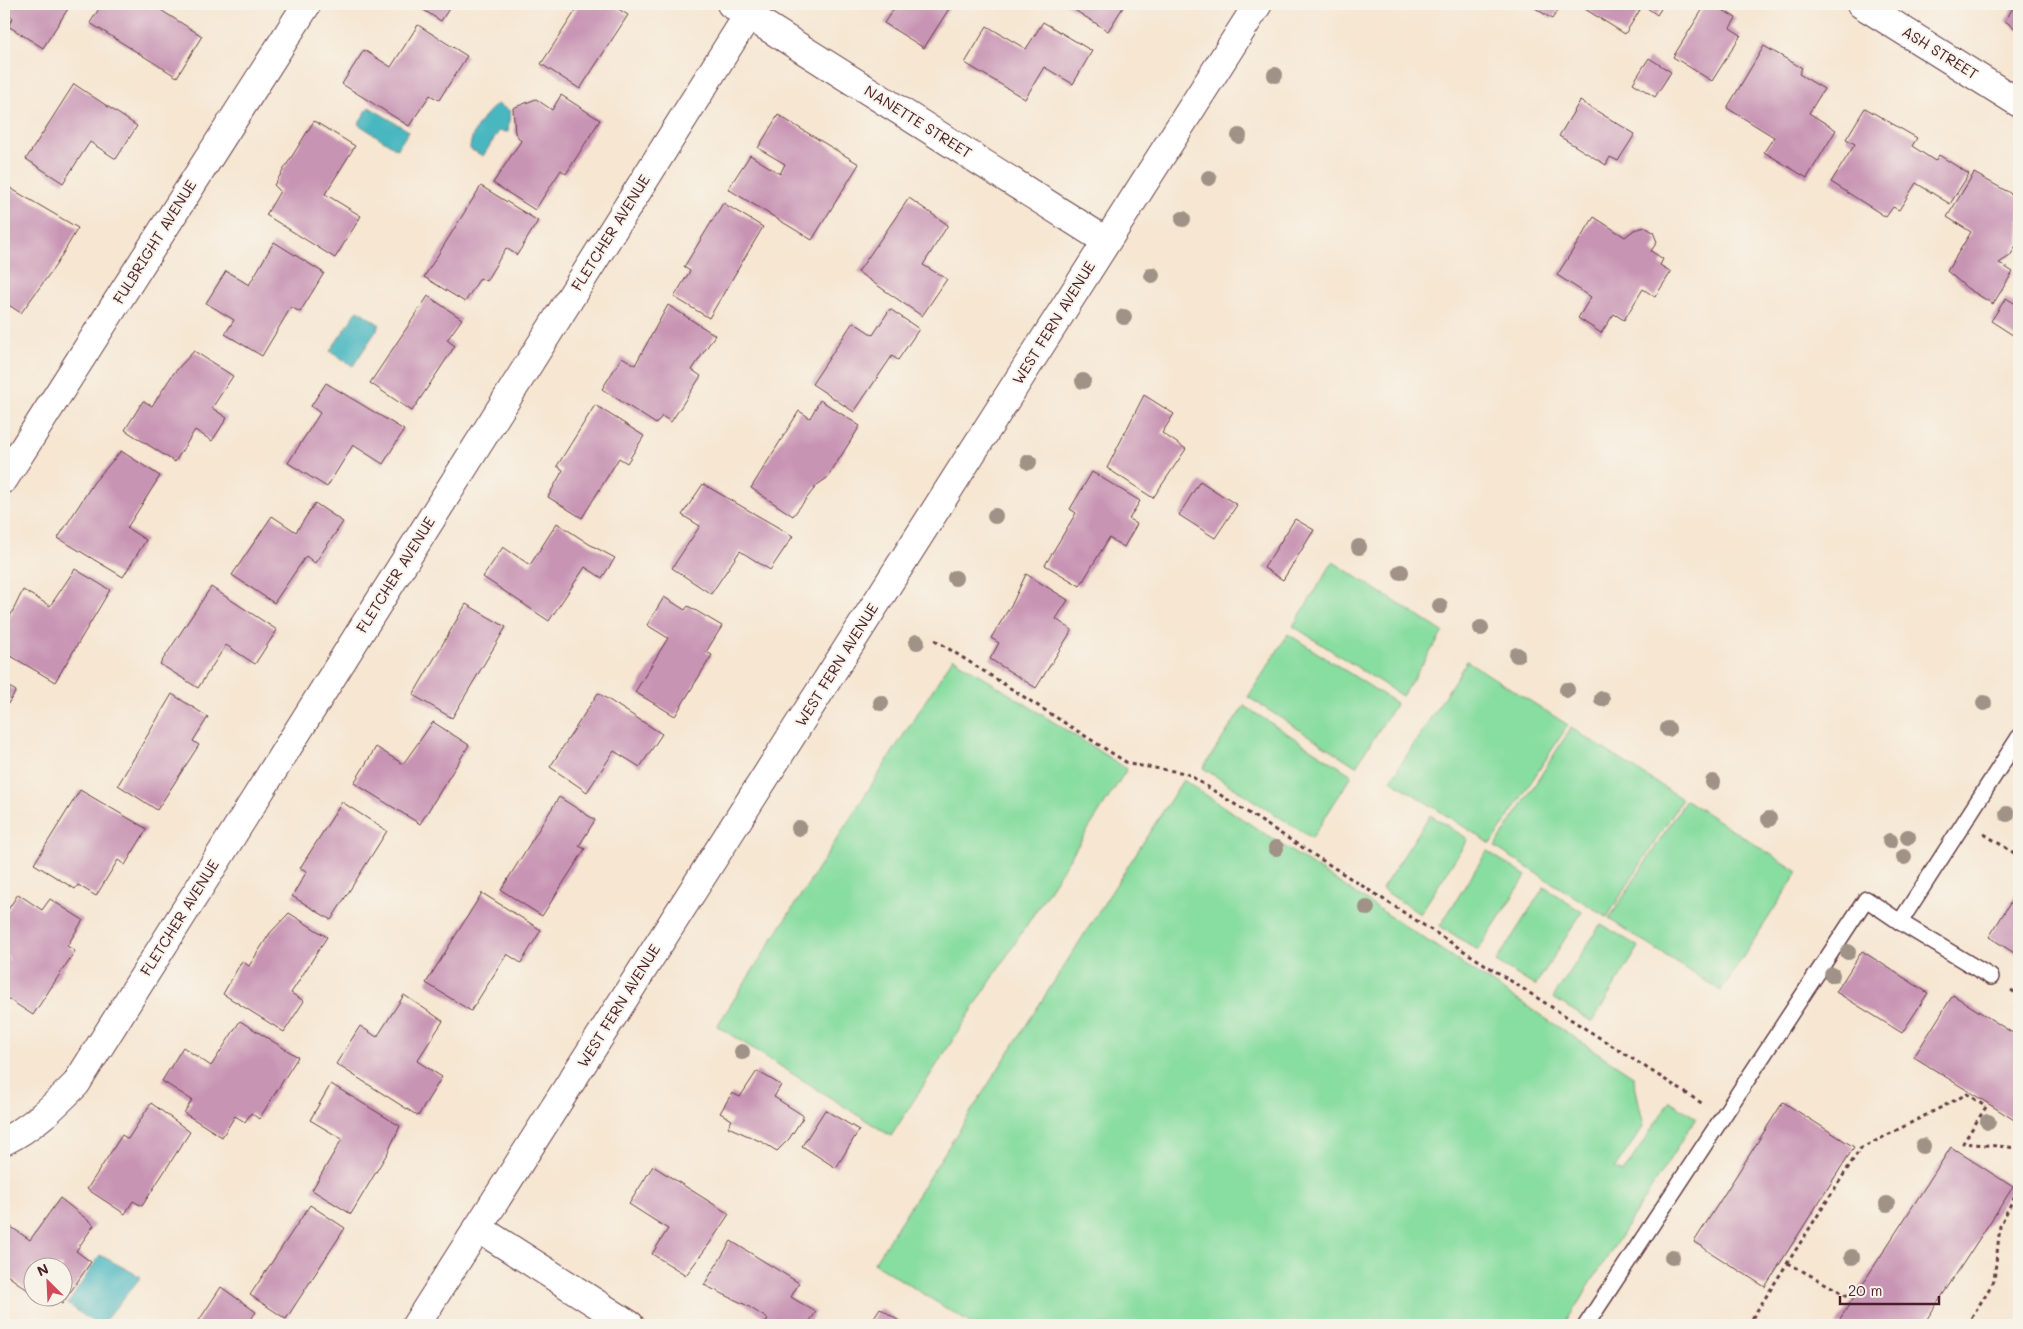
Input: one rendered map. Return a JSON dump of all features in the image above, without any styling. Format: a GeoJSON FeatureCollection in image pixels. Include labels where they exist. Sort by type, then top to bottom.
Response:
{"type":"FeatureCollection","features":[{"type":"Feature","properties":{"kind":"street","name":"FULBRIGHT AVENUE"},"geometry":{"type":"LineString","coordinates":[[4,479],[305,4]]}},
{"type":"Feature","properties":{"kind":"street","name":"WEST FERN AVENUE"},"geometry":{"type":"LineString","coordinates":[[416,1325],[1258,4]]}},
{"type":"Feature","properties":{"kind":"street","name":"ASH STREET"},"geometry":{"type":"LineString","coordinates":[[1861,4],[2019,103]]}},
{"type":"Feature","properties":{"kind":"street","name":"NANETTE STREET"},"geometry":{"type":"LineString","coordinates":[[745,8],[1106,241]]}},
{"type":"Feature","properties":{"kind":"street","name":"FLETCHER AVENUE"},"geometry":{"type":"LineString","coordinates":[[12,1137],[49,1110],[76,1084],[745,8]]}},
{"type":"Feature","properties":{"kind":"street"},"geometry":{"type":"LineString","coordinates":[[478,1228],[630,1325]]}},
{"type":"Feature","properties":{"kind":"lane"},"geometry":{"type":"LineString","coordinates":[[1900,922],[2019,737]]}},
{"type":"Feature","properties":{"kind":"lane"},"geometry":{"type":"LineString","coordinates":[[1586,1325],[1866,899],[1900,922],[1991,977]]}},
{"type":"Feature","properties":{"kind":"path"},"geometry":{"type":"LineString","coordinates":[[935,640],[1129,764],[1186,773],[1722,1117]]}},
{"type":"Feature","properties":{"kind":"path"},"geometry":{"type":"LineString","coordinates":[[1965,822],[2019,856]]}},
{"type":"Feature","properties":{"kind":"path"},"geometry":{"type":"LineString","coordinates":[[1748,1325],[1860,1150],[1967,1094],[1986,1107],[1963,1143],[2019,1148]]}},
{"type":"Feature","properties":{"kind":"path"},"geometry":{"type":"LineString","coordinates":[[1967,1325],[1994,1281],[2000,1226],[2019,1186]]}},
{"type":"Feature","properties":{"kind":"path"},"geometry":{"type":"LineString","coordinates":[[1788,1263],[1848,1296]]}},
{"type":"Feature","properties":{"kind":"green space"},"geometry":{"type":"Polygon","coordinates":[[[1333,562],[1443,632],[1402,696],[1293,626],[1333,562]]]}},
{"type":"Feature","properties":{"kind":"green space"},"geometry":{"type":"Polygon","coordinates":[[[1288,634],[1396,703],[1356,766],[1248,697],[1288,634]]]}},
{"type":"Feature","properties":{"kind":"green space"},"geometry":{"type":"Polygon","coordinates":[[[953,658],[1127,769],[891,1136],[717,1026],[953,658]]]}},
{"type":"Feature","properties":{"kind":"green space"},"geometry":{"type":"Polygon","coordinates":[[[1467,661],[1568,725],[1491,844],[1391,780],[1467,661]]]}},
{"type":"Feature","properties":{"kind":"green space"},"geometry":{"type":"Polygon","coordinates":[[[1244,706],[1352,775],[1312,838],[1203,768],[1244,706]]]}},
{"type":"Feature","properties":{"kind":"green space"},"geometry":{"type":"Polygon","coordinates":[[[1571,728],[1682,799],[1607,917],[1495,847],[1571,728]]]}},
{"type":"Feature","properties":{"kind":"green space"},"geometry":{"type":"Polygon","coordinates":[[[1183,780],[1633,1076],[1644,1126],[1615,1168],[1623,1173],[1670,1101],[1696,1118],[1564,1325],[973,1325],[874,1263],[1183,780]]]}},
{"type":"Feature","properties":{"kind":"green space"},"geometry":{"type":"Polygon","coordinates":[[[1686,800],[1798,872],[1721,991],[1609,919],[1686,800]]]}},
{"type":"Feature","properties":{"kind":"green space"},"geometry":{"type":"Polygon","coordinates":[[[1430,815],[1468,839],[1420,914],[1382,889],[1430,815]]]}},
{"type":"Feature","properties":{"kind":"green space"},"geometry":{"type":"Polygon","coordinates":[[[1487,851],[1526,876],[1478,950],[1440,926],[1487,851]]]}},
{"type":"Feature","properties":{"kind":"green space"},"geometry":{"type":"Polygon","coordinates":[[[1544,887],[1582,912],[1535,986],[1496,962],[1544,887]]]}},
{"type":"Feature","properties":{"kind":"green space"},"geometry":{"type":"Polygon","coordinates":[[[1601,924],[1639,947],[1592,1022],[1553,998],[1601,924]]]}},
{"type":"Feature","properties":{"kind":"water"},"geometry":{"type":"Polygon","coordinates":[[[497,104],[510,111],[508,132],[499,131],[483,156],[470,149],[471,142],[479,124],[497,104]]]}},
{"type":"Feature","properties":{"kind":"water"},"geometry":{"type":"Polygon","coordinates":[[[369,107],[409,131],[397,149],[358,124],[369,107]]]}},
{"type":"Feature","properties":{"kind":"water"},"geometry":{"type":"Polygon","coordinates":[[[358,310],[380,325],[353,366],[330,351],[358,310]]]}},
{"type":"Feature","properties":{"kind":"water"},"geometry":{"type":"Polygon","coordinates":[[[100,1255],[141,1277],[101,1325],[97,1325],[71,1306],[72,1298],[100,1255]]]}},
{"type":"Feature","properties":{"kind":"building"},"geometry":{"type":"Polygon","coordinates":[[[4,4],[71,4],[43,48],[8,26],[13,18],[4,12],[4,4]]]}},
{"type":"Feature","properties":{"kind":"building"},"geometry":{"type":"Polygon","coordinates":[[[102,4],[151,4],[202,36],[177,77],[90,23],[102,4]]]}},
{"type":"Feature","properties":{"kind":"building"},"geometry":{"type":"Polygon","coordinates":[[[414,4],[452,4],[441,21],[414,4]]]}},
{"type":"Feature","properties":{"kind":"building"},"geometry":{"type":"Polygon","coordinates":[[[580,4],[610,4],[628,15],[580,89],[541,64],[580,4]]]}},
{"type":"Feature","properties":{"kind":"building"},"geometry":{"type":"Polygon","coordinates":[[[897,4],[952,4],[924,48],[884,23],[897,4]]]}},
{"type":"Feature","properties":{"kind":"building"},"geometry":{"type":"Polygon","coordinates":[[[1065,4],[1125,4],[1108,31],[1065,4]]]}},
{"type":"Feature","properties":{"kind":"building"},"geometry":{"type":"Polygon","coordinates":[[[1529,4],[1562,4],[1552,19],[1529,4]]]}},
{"type":"Feature","properties":{"kind":"building"},"geometry":{"type":"Polygon","coordinates":[[[1588,4],[1664,4],[1657,15],[1643,5],[1625,34],[1585,9],[1588,4]]]}},
{"type":"Feature","properties":{"kind":"building"},"geometry":{"type":"Polygon","coordinates":[[[1706,4],[1713,4],[1736,18],[1730,28],[1741,35],[1712,81],[1673,57],[1706,4]]]}},
{"type":"Feature","properties":{"kind":"building"},"geometry":{"type":"Polygon","coordinates":[[[2013,4],[2019,4],[2019,31],[2005,21],[2015,5],[2013,4]]]}},
{"type":"Feature","properties":{"kind":"building"},"geometry":{"type":"Polygon","coordinates":[[[1043,22],[1092,51],[1073,84],[1044,67],[1025,99],[965,63],[987,26],[1026,49],[1043,22]]]}},
{"type":"Feature","properties":{"kind":"building"},"geometry":{"type":"Polygon","coordinates":[[[418,25],[467,56],[439,100],[430,95],[409,126],[342,84],[364,50],[391,67],[418,25]]]}},
{"type":"Feature","properties":{"kind":"building"},"geometry":{"type":"Polygon","coordinates":[[[1764,46],[1802,68],[1799,74],[1824,89],[1809,113],[1836,130],[1807,178],[1764,152],[1774,137],[1727,108],[1764,46]]]}},
{"type":"Feature","properties":{"kind":"building"},"geometry":{"type":"Polygon","coordinates":[[[1649,58],[1671,72],[1655,97],[1633,83],[1649,58]]]}},
{"type":"Feature","properties":{"kind":"building"},"geometry":{"type":"Polygon","coordinates":[[[74,84],[137,126],[116,159],[90,142],[63,183],[26,159],[74,84]]]}},
{"type":"Feature","properties":{"kind":"building"},"geometry":{"type":"Polygon","coordinates":[[[561,95],[600,120],[566,174],[561,170],[535,210],[493,183],[521,141],[515,133],[513,108],[536,99],[552,110],[561,95]]]}},
{"type":"Feature","properties":{"kind":"building"},"geometry":{"type":"Polygon","coordinates":[[[1580,101],[1635,134],[1618,161],[1610,157],[1606,165],[1559,136],[1580,101]]]}},
{"type":"Feature","properties":{"kind":"building"},"geometry":{"type":"Polygon","coordinates":[[[1865,108],[1917,138],[1912,146],[1935,161],[1939,155],[1969,174],[1950,204],[1916,183],[1899,210],[1893,207],[1886,217],[1831,182],[1855,144],[1846,139],[1865,108]]]}},
{"type":"Feature","properties":{"kind":"building"},"geometry":{"type":"Polygon","coordinates":[[[778,115],[859,164],[812,240],[728,189],[750,155],[780,174],[785,164],[758,148],[778,115]]]}},
{"type":"Feature","properties":{"kind":"building"},"geometry":{"type":"Polygon","coordinates":[[[314,121],[355,146],[325,194],[361,216],[335,258],[266,215],[280,191],[274,185],[314,121]]]}},
{"type":"Feature","properties":{"kind":"building"},"geometry":{"type":"Polygon","coordinates":[[[1974,173],[2019,198],[2019,241],[2010,256],[1999,263],[2013,272],[1993,304],[1967,288],[1947,271],[1971,232],[1947,217],[1974,173]]]}},
{"type":"Feature","properties":{"kind":"building"},"geometry":{"type":"Polygon","coordinates":[[[481,186],[538,221],[517,255],[506,248],[486,281],[480,278],[465,302],[424,277],[481,186]]]}},
{"type":"Feature","properties":{"kind":"building"},"geometry":{"type":"Polygon","coordinates":[[[10,188],[78,228],[56,265],[21,313],[4,302],[4,197],[10,188]]]}},
{"type":"Feature","properties":{"kind":"building"},"geometry":{"type":"Polygon","coordinates":[[[909,198],[948,225],[923,265],[947,279],[922,316],[858,272],[909,198]]]}},
{"type":"Feature","properties":{"kind":"building"},"geometry":{"type":"Polygon","coordinates":[[[723,203],[763,227],[709,318],[674,297],[690,271],[684,267],[723,203]]]}},
{"type":"Feature","properties":{"kind":"building"},"geometry":{"type":"Polygon","coordinates":[[[1594,217],[1625,237],[1634,230],[1645,227],[1653,232],[1657,242],[1651,251],[1663,259],[1660,265],[1671,272],[1655,297],[1643,289],[1624,320],[1614,314],[1601,333],[1578,318],[1591,297],[1557,275],[1594,217]]]}},
{"type":"Feature","properties":{"kind":"building"},"geometry":{"type":"Polygon","coordinates":[[[274,242],[324,273],[300,312],[291,307],[262,356],[225,334],[234,320],[206,303],[226,271],[249,285],[274,242]]]}},
{"type":"Feature","properties":{"kind":"building"},"geometry":{"type":"Polygon","coordinates":[[[428,296],[462,319],[447,340],[455,346],[412,411],[370,383],[428,296]]]}},
{"type":"Feature","properties":{"kind":"building"},"geometry":{"type":"Polygon","coordinates":[[[2006,298],[2019,306],[2019,339],[1991,321],[2006,298]]]}},
{"type":"Feature","properties":{"kind":"building"},"geometry":{"type":"Polygon","coordinates":[[[668,305],[715,335],[692,370],[701,376],[671,422],[662,416],[656,424],[602,389],[622,357],[635,365],[668,305]]]}},
{"type":"Feature","properties":{"kind":"building"},"geometry":{"type":"Polygon","coordinates":[[[890,309],[919,329],[898,360],[892,356],[854,412],[812,384],[853,322],[873,335],[890,309]]]}},
{"type":"Feature","properties":{"kind":"building"},"geometry":{"type":"Polygon","coordinates":[[[194,351],[233,376],[212,408],[227,418],[212,441],[195,430],[175,462],[125,430],[143,401],[152,406],[173,374],[194,351]]]}},
{"type":"Feature","properties":{"kind":"building"},"geometry":{"type":"Polygon","coordinates":[[[326,383],[404,430],[383,464],[353,445],[327,487],[288,463],[320,413],[311,406],[326,383]]]}},
{"type":"Feature","properties":{"kind":"building"},"geometry":{"type":"Polygon","coordinates":[[[1144,395],[1174,414],[1162,433],[1186,449],[1153,498],[1107,468],[1144,395]]]}},
{"type":"Feature","properties":{"kind":"building"},"geometry":{"type":"Polygon","coordinates":[[[820,400],[860,426],[827,478],[817,485],[793,516],[751,488],[799,411],[810,418],[820,400]]]}},
{"type":"Feature","properties":{"kind":"building"},"geometry":{"type":"Polygon","coordinates":[[[595,405],[644,436],[627,463],[619,458],[582,518],[548,497],[563,470],[557,466],[595,405]]]}},
{"type":"Feature","properties":{"kind":"building"},"geometry":{"type":"Polygon","coordinates":[[[121,451],[160,476],[127,528],[146,540],[123,577],[58,538],[94,482],[121,451]]]}},
{"type":"Feature","properties":{"kind":"building"},"geometry":{"type":"Polygon","coordinates":[[[1092,472],[1140,501],[1129,519],[1137,524],[1124,547],[1109,538],[1080,586],[1045,565],[1076,513],[1070,509],[1092,472]]]}},
{"type":"Feature","properties":{"kind":"building"},"geometry":{"type":"Polygon","coordinates":[[[1200,481],[1237,505],[1215,538],[1179,515],[1200,481]]]}},
{"type":"Feature","properties":{"kind":"building"},"geometry":{"type":"Polygon","coordinates":[[[703,484],[793,536],[770,570],[740,551],[711,594],[672,568],[700,526],[682,515],[703,484]]]}},
{"type":"Feature","properties":{"kind":"building"},"geometry":{"type":"Polygon","coordinates":[[[315,503],[343,522],[315,563],[306,556],[274,603],[232,575],[272,516],[296,532],[315,503]]]}},
{"type":"Feature","properties":{"kind":"building"},"geometry":{"type":"Polygon","coordinates":[[[1295,519],[1314,530],[1283,580],[1264,568],[1295,519]]]}},
{"type":"Feature","properties":{"kind":"building"},"geometry":{"type":"Polygon","coordinates":[[[557,523],[615,558],[602,578],[585,567],[549,621],[483,577],[503,547],[530,565],[557,523]]]}},
{"type":"Feature","properties":{"kind":"building"},"geometry":{"type":"Polygon","coordinates":[[[75,569],[110,590],[55,682],[4,652],[4,629],[23,590],[50,606],[75,569]]]}},
{"type":"Feature","properties":{"kind":"building"},"geometry":{"type":"Polygon","coordinates":[[[1026,574],[1068,600],[1056,619],[1072,630],[1036,688],[990,659],[999,643],[991,638],[1013,602],[1026,574]]]}},
{"type":"Feature","properties":{"kind":"building"},"geometry":{"type":"Polygon","coordinates":[[[211,587],[277,630],[255,664],[226,645],[198,688],[160,664],[211,587]]]}},
{"type":"Feature","properties":{"kind":"building"},"geometry":{"type":"Polygon","coordinates":[[[664,597],[685,610],[688,606],[722,626],[706,652],[712,655],[675,716],[635,692],[668,638],[647,625],[664,597]]]}},
{"type":"Feature","properties":{"kind":"building"},"geometry":{"type":"Polygon","coordinates":[[[466,604],[506,627],[452,718],[413,695],[466,604]]]}},
{"type":"Feature","properties":{"kind":"building"},"geometry":{"type":"Polygon","coordinates":[[[4,684],[16,691],[4,710],[4,684]]]}},
{"type":"Feature","properties":{"kind":"building"},"geometry":{"type":"Polygon","coordinates":[[[598,693],[662,734],[640,767],[614,751],[587,792],[550,767],[598,693]]]}},
{"type":"Feature","properties":{"kind":"building"},"geometry":{"type":"Polygon","coordinates":[[[172,694],[208,717],[193,741],[199,745],[157,810],[118,785],[172,694]]]}},
{"type":"Feature","properties":{"kind":"building"},"geometry":{"type":"Polygon","coordinates":[[[433,722],[469,745],[420,824],[354,783],[376,747],[403,764],[433,722]]]}},
{"type":"Feature","properties":{"kind":"building"},"geometry":{"type":"Polygon","coordinates":[[[80,790],[147,829],[125,865],[118,860],[96,896],[78,885],[75,889],[34,864],[80,790]]]}},
{"type":"Feature","properties":{"kind":"building"},"geometry":{"type":"Polygon","coordinates":[[[559,797],[595,820],[579,846],[585,849],[542,916],[501,890],[559,797]]]}},
{"type":"Feature","properties":{"kind":"building"},"geometry":{"type":"Polygon","coordinates":[[[342,802],[387,831],[331,920],[292,896],[307,871],[300,868],[342,802]]]}},
{"type":"Feature","properties":{"kind":"building"},"geometry":{"type":"Polygon","coordinates":[[[2019,889],[2019,956],[1989,937],[2019,889]]]}},
{"type":"Feature","properties":{"kind":"building"},"geometry":{"type":"Polygon","coordinates":[[[482,893],[541,930],[521,963],[507,954],[471,1011],[426,983],[482,893]]]}},
{"type":"Feature","properties":{"kind":"building"},"geometry":{"type":"Polygon","coordinates":[[[18,894],[42,910],[50,899],[83,920],[67,946],[75,951],[33,1015],[4,996],[4,968],[9,958],[4,954],[4,916],[18,894]]]}},
{"type":"Feature","properties":{"kind":"building"},"geometry":{"type":"Polygon","coordinates":[[[289,913],[327,937],[291,993],[304,1001],[284,1032],[223,994],[242,961],[249,966],[270,933],[289,913]]]}},
{"type":"Feature","properties":{"kind":"building"},"geometry":{"type":"Polygon","coordinates":[[[1862,951],[1928,993],[1902,1033],[1836,992],[1862,951]]]}},
{"type":"Feature","properties":{"kind":"building"},"geometry":{"type":"Polygon","coordinates":[[[404,995],[443,1021],[417,1061],[442,1077],[418,1116],[336,1064],[360,1026],[377,1037],[404,995]]]}},
{"type":"Feature","properties":{"kind":"building"},"geometry":{"type":"Polygon","coordinates":[[[1953,995],[2019,1037],[2019,1123],[1914,1057],[1953,995]]]}},
{"type":"Feature","properties":{"kind":"building"},"geometry":{"type":"Polygon","coordinates":[[[240,1021],[298,1057],[259,1119],[251,1113],[245,1122],[235,1116],[222,1137],[184,1113],[192,1100],[162,1081],[183,1047],[211,1066],[240,1021]]]}},
{"type":"Feature","properties":{"kind":"building"},"geometry":{"type":"Polygon","coordinates":[[[757,1071],[781,1085],[774,1097],[804,1116],[789,1139],[777,1151],[728,1127],[732,1120],[720,1113],[732,1093],[740,1097],[757,1071]]]}},
{"type":"Feature","properties":{"kind":"building"},"geometry":{"type":"Polygon","coordinates":[[[331,1084],[400,1126],[388,1152],[351,1214],[312,1190],[342,1139],[310,1120],[331,1084]]]}},
{"type":"Feature","properties":{"kind":"building"},"geometry":{"type":"Polygon","coordinates":[[[1783,1102],[1854,1147],[1765,1287],[1694,1242],[1783,1102]]]}},
{"type":"Feature","properties":{"kind":"building"},"geometry":{"type":"Polygon","coordinates":[[[151,1103],[190,1132],[142,1206],[133,1201],[125,1214],[87,1189],[122,1135],[128,1139],[151,1103]]]}},
{"type":"Feature","properties":{"kind":"building"},"geometry":{"type":"Polygon","coordinates":[[[825,1110],[859,1130],[836,1168],[802,1146],[825,1110]]]}},
{"type":"Feature","properties":{"kind":"building"},"geometry":{"type":"Polygon","coordinates":[[[1951,1147],[2013,1187],[1923,1325],[1836,1325],[1951,1147]]]}},
{"type":"Feature","properties":{"kind":"building"},"geometry":{"type":"Polygon","coordinates":[[[653,1166],[729,1214],[686,1275],[652,1254],[668,1229],[629,1204],[653,1166]]]}},
{"type":"Feature","properties":{"kind":"building"},"geometry":{"type":"Polygon","coordinates":[[[60,1198],[94,1225],[76,1251],[91,1262],[72,1290],[72,1256],[22,1256],[22,1286],[4,1273],[4,1222],[30,1240],[60,1198]]]}},
{"type":"Feature","properties":{"kind":"building"},"geometry":{"type":"Polygon","coordinates":[[[310,1205],[345,1228],[286,1319],[250,1295],[310,1205]]]}},
{"type":"Feature","properties":{"kind":"building"},"geometry":{"type":"Polygon","coordinates":[[[731,1241],[799,1283],[791,1297],[816,1312],[807,1325],[764,1325],[768,1319],[746,1305],[704,1285],[731,1241]]]}},
{"type":"Feature","properties":{"kind":"building"},"geometry":{"type":"Polygon","coordinates":[[[221,1287],[256,1312],[247,1325],[196,1325],[221,1287]]]}},
{"type":"Feature","properties":{"kind":"building"},"geometry":{"type":"Polygon","coordinates":[[[880,1308],[905,1325],[869,1325],[880,1308]]]}}]}
